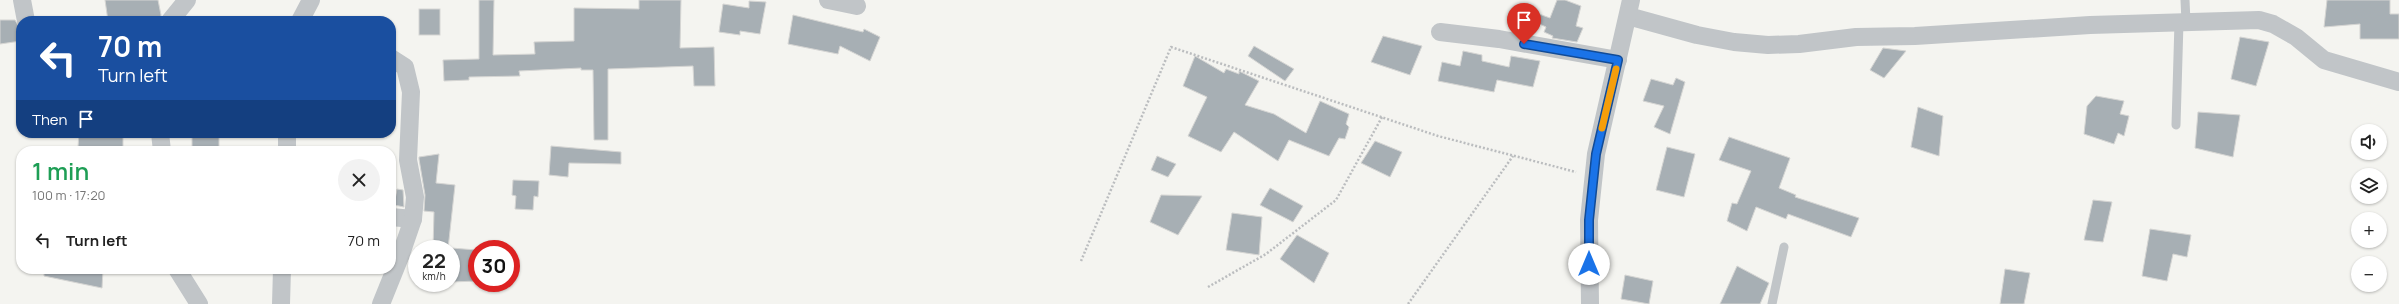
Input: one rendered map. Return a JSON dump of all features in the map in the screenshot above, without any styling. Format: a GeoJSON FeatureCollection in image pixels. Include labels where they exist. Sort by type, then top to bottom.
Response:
{"type":"FeatureCollection","features":[{"type":"Feature","properties":{"kind":"street"},"geometry":{"type":"LineString","coordinates":[[22,0],[25,16]]}},
{"type":"Feature","properties":{"kind":"street"},"geometry":{"type":"LineString","coordinates":[[174,16],[187,0]]}},
{"type":"Feature","properties":{"kind":"street"},"geometry":{"type":"LineString","coordinates":[[295,16],[296,0]]}},
{"type":"Feature","properties":{"kind":"street"},"geometry":{"type":"LineString","coordinates":[[303,16],[311,0]]}},
{"type":"Feature","properties":{"kind":"street"},"geometry":{"type":"LineString","coordinates":[[828,0],[857,6]]}},
{"type":"Feature","properties":{"kind":"street"},"geometry":{"type":"LineString","coordinates":[[1590,304],[1589,220],[1596,154],[1629,8],[1697,35],[1768,45],[1799,44],[1856,37],[2182,22],[2259,20],[2273,24],[2296,37],[2324,60],[2399,82]]}},
{"type":"Feature","properties":{"kind":"street"},"geometry":{"type":"LineString","coordinates":[[1440,32],[1499,39],[1618,60]]}},
{"type":"Feature","properties":{"kind":"street"},"geometry":{"type":"LineString","coordinates":[[396,62],[405,68],[411,92],[408,160],[415,197],[413,219],[396,266]]}},
{"type":"Feature","properties":{"kind":"street"},"geometry":{"type":"LineString","coordinates":[[396,217],[413,219]]}},
{"type":"Feature","properties":{"kind":"street"},"geometry":{"type":"LineString","coordinates":[[180,274],[199,304]]}},
{"type":"Feature","properties":{"kind":"street"},"geometry":{"type":"LineString","coordinates":[[281,304],[282,274]]}},
{"type":"Feature","properties":{"kind":"street"},"geometry":{"type":"LineString","coordinates":[[380,304],[393,274]]}},
{"type":"Feature","properties":{"kind":"lane"},"geometry":{"type":"LineString","coordinates":[[2176,125],[2182,22],[2185,0]]}},
{"type":"Feature","properties":{"kind":"lane"},"geometry":{"type":"LineString","coordinates":[[1772,304],[1784,247]]}},
{"type":"Feature","properties":{"kind":"path"},"geometry":{"type":"LineString","coordinates":[[1081,261],[1171,47],[1438,136],[1594,177]]}},
{"type":"Feature","properties":{"kind":"path"},"geometry":{"type":"LineString","coordinates":[[1208,287],[1266,254],[1336,200],[1382,117]]}},
{"type":"Feature","properties":{"kind":"path"},"geometry":{"type":"LineString","coordinates":[[1408,304],[1513,156]]}},
{"type":"Feature","properties":{"kind":"building"},"geometry":{"type":"Polygon","coordinates":[[[105,0],[158,0],[161,15],[161,16],[107,16],[105,0]]]}},
{"type":"Feature","properties":{"kind":"building"},"geometry":{"type":"Polygon","coordinates":[[[479,0],[494,0],[493,55],[535,54],[534,42],[574,41],[574,8],[639,9],[639,0],[681,0],[680,48],[714,47],[715,86],[694,86],[693,66],[608,69],[608,140],[594,140],[593,70],[581,70],[581,68],[519,71],[520,76],[469,77],[469,80],[444,81],[443,60],[479,59],[479,0]]]}},
{"type":"Feature","properties":{"kind":"building"},"geometry":{"type":"Polygon","coordinates":[[[1557,0],[1565,0],[1581,6],[1576,26],[1583,28],[1577,42],[1552,38],[1553,36],[1544,32],[1546,27],[1535,22],[1539,14],[1550,18],[1557,0]]]}},
{"type":"Feature","properties":{"kind":"building"},"geometry":{"type":"Polygon","coordinates":[[[2327,0],[2390,0],[2390,14],[2399,14],[2399,39],[2360,39],[2360,24],[2324,27],[2327,0]]]}},
{"type":"Feature","properties":{"kind":"building"},"geometry":{"type":"Polygon","coordinates":[[[749,1],[766,2],[760,34],[740,31],[740,35],[719,32],[723,4],[749,8],[749,1]]]}},
{"type":"Feature","properties":{"kind":"building"},"geometry":{"type":"Polygon","coordinates":[[[419,9],[440,9],[440,35],[419,35],[419,9]]]}},
{"type":"Feature","properties":{"kind":"building"},"geometry":{"type":"Polygon","coordinates":[[[793,15],[863,32],[864,29],[880,37],[870,61],[840,46],[838,54],[788,44],[793,15]]]}},
{"type":"Feature","properties":{"kind":"building"},"geometry":{"type":"Polygon","coordinates":[[[0,20],[15,20],[16,42],[0,44],[0,20]]]}},
{"type":"Feature","properties":{"kind":"building"},"geometry":{"type":"Polygon","coordinates":[[[1383,36],[1422,46],[1410,75],[1371,62],[1383,36]]]}},
{"type":"Feature","properties":{"kind":"building"},"geometry":{"type":"Polygon","coordinates":[[[2240,37],[2269,42],[2256,86],[2231,79],[2240,37]]]}},
{"type":"Feature","properties":{"kind":"building"},"geometry":{"type":"Polygon","coordinates":[[[1254,46],[1294,69],[1285,81],[1248,56],[1254,46]]]}},
{"type":"Feature","properties":{"kind":"building"},"geometry":{"type":"Polygon","coordinates":[[[1883,48],[1906,51],[1884,78],[1870,70],[1883,48]]]}},
{"type":"Feature","properties":{"kind":"building"},"geometry":{"type":"Polygon","coordinates":[[[1463,51],[1482,55],[1482,61],[1509,67],[1511,56],[1540,61],[1533,87],[1497,80],[1494,92],[1438,81],[1442,62],[1460,66],[1463,51]]]}},
{"type":"Feature","properties":{"kind":"building"},"geometry":{"type":"Polygon","coordinates":[[[1195,56],[1224,73],[1226,69],[1239,74],[1239,71],[1259,81],[1245,105],[1274,114],[1306,133],[1320,101],[1349,114],[1346,124],[1349,127],[1345,139],[1339,138],[1329,156],[1289,140],[1278,161],[1234,132],[1221,152],[1188,136],[1207,97],[1183,86],[1195,56]]]}},
{"type":"Feature","properties":{"kind":"building"},"geometry":{"type":"Polygon","coordinates":[[[1676,78],[1685,82],[1670,134],[1654,127],[1664,106],[1643,101],[1651,79],[1673,85],[1676,78]]]}},
{"type":"Feature","properties":{"kind":"building"},"geometry":{"type":"Polygon","coordinates":[[[2096,96],[2124,101],[2120,114],[2129,116],[2124,136],[2118,133],[2114,144],[2084,134],[2087,106],[2096,96]]]}},
{"type":"Feature","properties":{"kind":"building"},"geometry":{"type":"Polygon","coordinates":[[[1918,107],[1943,116],[1939,156],[1911,147],[1918,107]]]}},
{"type":"Feature","properties":{"kind":"building"},"geometry":{"type":"Polygon","coordinates":[[[2198,112],[2240,115],[2233,157],[2195,148],[2198,112]]]}},
{"type":"Feature","properties":{"kind":"building"},"geometry":{"type":"Polygon","coordinates":[[[1729,137],[1790,158],[1779,188],[1796,195],[1795,197],[1859,218],[1851,237],[1788,214],[1786,219],[1756,207],[1747,231],[1727,221],[1732,203],[1737,204],[1751,171],[1719,160],[1729,137]]]}},
{"type":"Feature","properties":{"kind":"building"},"geometry":{"type":"Polygon","coordinates":[[[79,138],[123,138],[123,146],[78,146],[79,138]]]}},
{"type":"Feature","properties":{"kind":"building"},"geometry":{"type":"Polygon","coordinates":[[[192,138],[219,138],[219,146],[192,146],[192,138]]]}},
{"type":"Feature","properties":{"kind":"building"},"geometry":{"type":"Polygon","coordinates":[[[1375,141],[1402,152],[1390,177],[1361,163],[1375,141]]]}},
{"type":"Feature","properties":{"kind":"building"},"geometry":{"type":"Polygon","coordinates":[[[551,146],[621,152],[621,164],[569,163],[568,177],[549,175],[551,146]]]}},
{"type":"Feature","properties":{"kind":"building"},"geometry":{"type":"Polygon","coordinates":[[[1667,147],[1695,154],[1684,197],[1656,190],[1667,147]]]}},
{"type":"Feature","properties":{"kind":"building"},"geometry":{"type":"Polygon","coordinates":[[[439,154],[436,183],[455,185],[449,240],[433,240],[434,212],[424,211],[425,195],[419,157],[439,154]]]}},
{"type":"Feature","properties":{"kind":"building"},"geometry":{"type":"Polygon","coordinates":[[[1157,156],[1176,164],[1168,177],[1151,170],[1157,156]]]}},
{"type":"Feature","properties":{"kind":"building"},"geometry":{"type":"Polygon","coordinates":[[[513,180],[539,181],[538,197],[534,196],[533,210],[515,209],[516,196],[512,195],[513,180]]]}},
{"type":"Feature","properties":{"kind":"building"},"geometry":{"type":"Polygon","coordinates":[[[1270,188],[1303,206],[1293,222],[1260,205],[1270,188]]]}},
{"type":"Feature","properties":{"kind":"building"},"geometry":{"type":"Polygon","coordinates":[[[397,189],[403,190],[404,207],[396,205],[397,189]]]}},
{"type":"Feature","properties":{"kind":"building"},"geometry":{"type":"Polygon","coordinates":[[[1161,195],[1202,196],[1178,235],[1150,222],[1161,195]]]}},
{"type":"Feature","properties":{"kind":"building"},"geometry":{"type":"Polygon","coordinates":[[[2093,200],[2112,202],[2103,242],[2084,240],[2093,200]]]}},
{"type":"Feature","properties":{"kind":"building"},"geometry":{"type":"Polygon","coordinates":[[[1232,213],[1262,217],[1259,255],[1226,250],[1232,213]]]}},
{"type":"Feature","properties":{"kind":"building"},"geometry":{"type":"Polygon","coordinates":[[[2150,229],[2191,235],[2187,257],[2173,254],[2167,281],[2142,276],[2150,229]]]}},
{"type":"Feature","properties":{"kind":"building"},"geometry":{"type":"Polygon","coordinates":[[[1297,235],[1329,253],[1314,283],[1280,259],[1297,235]]]}},
{"type":"Feature","properties":{"kind":"building"},"geometry":{"type":"Polygon","coordinates":[[[460,249],[468,249],[468,281],[460,282],[460,249]]]}},
{"type":"Feature","properties":{"kind":"building"},"geometry":{"type":"Polygon","coordinates":[[[1737,266],[1769,283],[1760,304],[1720,304],[1737,266]]]}},
{"type":"Feature","properties":{"kind":"building"},"geometry":{"type":"Polygon","coordinates":[[[2005,269],[2030,273],[2024,304],[2000,304],[2005,269]]]}},
{"type":"Feature","properties":{"kind":"building"},"geometry":{"type":"Polygon","coordinates":[[[44,274],[103,274],[102,288],[44,276],[44,274]]]}},
{"type":"Feature","properties":{"kind":"building"},"geometry":{"type":"Polygon","coordinates":[[[1625,275],[1653,281],[1649,304],[1621,299],[1625,275]]]}},
{"type":"Feature","properties":{"kind":"slow traffic"},"geometry":{"type":"LineString","coordinates":[[1602,128],[1616,69]]}},
{"type":"Feature","properties":{"kind":"route"},"geometry":{"type":"LineString","coordinates":[[1524,44],[1618,60],[1596,154],[1589,220],[1589,264]]}}]}
